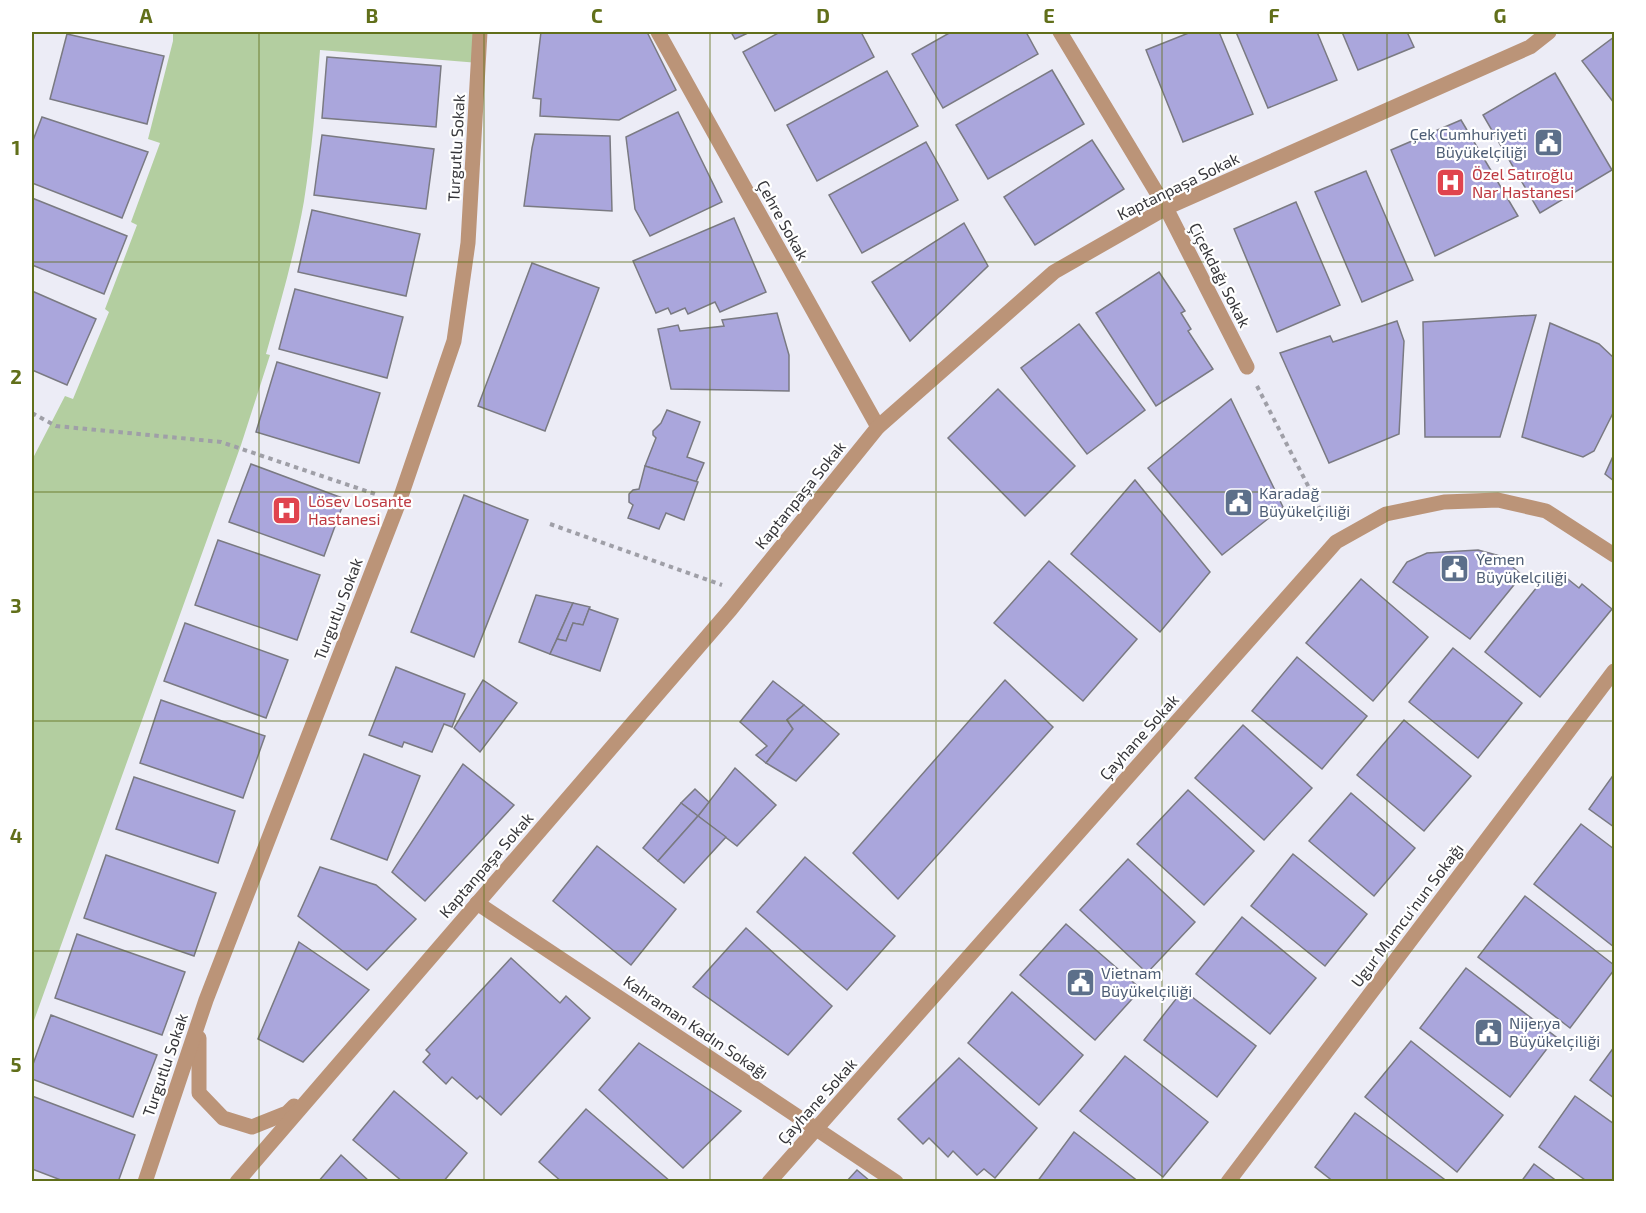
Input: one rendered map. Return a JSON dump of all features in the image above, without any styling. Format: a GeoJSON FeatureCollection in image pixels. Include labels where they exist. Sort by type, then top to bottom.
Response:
{"type":"FeatureCollection","features":[{"type":"Feature","properties":{"kind":"street","name":"Turgutlu Sokak"},"geometry":{"type":"LineString","coordinates":[[145,1182],[206,1000],[399,502],[453,341],[468,243],[480,32]]}},
{"type":"Feature","properties":{"kind":"street","name":"Çehre Sokak"},"geometry":{"type":"LineString","coordinates":[[657,32],[878,427]]}},
{"type":"Feature","properties":{"kind":"street","name":"Çiçekdağı Sokak"},"geometry":{"type":"LineString","coordinates":[[1060,32],[1166,208],[1247,367]]}},
{"type":"Feature","properties":{"kind":"street","name":"Kaptanpaşa Sokak"},"geometry":{"type":"LineString","coordinates":[[237,1182],[743,593],[878,427],[1053,272],[1166,208],[1530,47],[1549,32]]}},
{"type":"Feature","properties":{"kind":"street","name":"Çayhane Sokak"},"geometry":{"type":"LineString","coordinates":[[769,1182],[1336,542],[1386,514],[1444,501],[1498,501],[1546,511],[1614,555]]}},
{"type":"Feature","properties":{"kind":"street","name":"Ugur Mumcu'nun Sokağı"},"geometry":{"type":"LineString","coordinates":[[1228,1182],[1614,671]]}},
{"type":"Feature","properties":{"kind":"street","name":"Kahraman Kadın Sokağı"},"geometry":{"type":"LineString","coordinates":[[477,903],[896,1182]]}},
{"type":"Feature","properties":{"kind":"street"},"geometry":{"type":"LineString","coordinates":[[206,1000],[198,1040],[199,1093],[223,1118],[252,1127],[286,1113],[317,1087]]}},
{"type":"Feature","properties":{"kind":"path"},"geometry":{"type":"LineString","coordinates":[[1247,367],[1336,542]]}},
{"type":"Feature","properties":{"kind":"path"},"geometry":{"type":"LineString","coordinates":[[32,413],[56,426],[221,442],[399,502]]}},
{"type":"Feature","properties":{"kind":"path"},"geometry":{"type":"LineString","coordinates":[[550,524],[743,593]]}},
{"type":"Feature","properties":{"kind":"green space"},"geometry":{"type":"Polygon","coordinates":[[[173,32],[480,32],[479,63],[320,50],[312,144],[304,201],[292,259],[266,354],[270,355],[241,445],[32,1026],[32,460],[65,396],[73,399],[109,312],[105,309],[137,225],[131,222],[160,143],[148,139],[173,41],[173,32]]]}},
{"type":"Feature","properties":{"kind":"building"},"geometry":{"type":"Polygon","coordinates":[[[541,32],[647,32],[676,90],[619,120],[540,116],[541,99],[533,98],[541,32]]]}},
{"type":"Feature","properties":{"kind":"building"},"geometry":{"type":"Polygon","coordinates":[[[731,32],[750,32],[735,39],[731,32]]]}},
{"type":"Feature","properties":{"kind":"building"},"geometry":{"type":"Polygon","coordinates":[[[780,32],[861,32],[874,57],[775,111],[743,52],[780,32]]]}},
{"type":"Feature","properties":{"kind":"building"},"geometry":{"type":"Polygon","coordinates":[[[951,32],[1026,32],[1038,54],[943,108],[912,54],[951,32]]]}},
{"type":"Feature","properties":{"kind":"building"},"geometry":{"type":"Polygon","coordinates":[[[1191,32],[1219,32],[1253,114],[1183,142],[1146,50],[1191,32]]]}},
{"type":"Feature","properties":{"kind":"building"},"geometry":{"type":"Polygon","coordinates":[[[1236,32],[1317,32],[1337,80],[1268,108],[1236,32]]]}},
{"type":"Feature","properties":{"kind":"building"},"geometry":{"type":"Polygon","coordinates":[[[1342,32],[1407,32],[1414,47],[1358,70],[1342,32]]]}},
{"type":"Feature","properties":{"kind":"building"},"geometry":{"type":"Polygon","coordinates":[[[67,34],[164,56],[147,124],[50,99],[67,34]]]}},
{"type":"Feature","properties":{"kind":"building"},"geometry":{"type":"Polygon","coordinates":[[[1614,37],[1614,103],[1582,61],[1614,37]]]}},
{"type":"Feature","properties":{"kind":"building"},"geometry":{"type":"Polygon","coordinates":[[[327,57],[441,66],[436,127],[322,118],[327,57]]]}},
{"type":"Feature","properties":{"kind":"building"},"geometry":{"type":"Polygon","coordinates":[[[1052,70],[1084,124],[988,179],[956,125],[1052,70]]]}},
{"type":"Feature","properties":{"kind":"building"},"geometry":{"type":"Polygon","coordinates":[[[887,71],[918,126],[817,181],[787,125],[887,71]]]}},
{"type":"Feature","properties":{"kind":"building","name":"Çek Cumhuriyeti Büyükelçiliği"},"geometry":{"type":"Polygon","coordinates":[[[1555,73],[1612,170],[1540,213],[1483,115],[1555,73]]]}},
{"type":"Feature","properties":{"kind":"building"},"geometry":{"type":"Polygon","coordinates":[[[678,112],[722,202],[650,236],[635,209],[626,137],[678,112]]]}},
{"type":"Feature","properties":{"kind":"building"},"geometry":{"type":"Polygon","coordinates":[[[42,117],[148,152],[122,218],[32,183],[32,143],[42,117]]]}},
{"type":"Feature","properties":{"kind":"building","name":"Özel Satıroğlu Nar Hastanesi"},"geometry":{"type":"Polygon","coordinates":[[[1461,120],[1518,216],[1435,256],[1391,150],[1461,120]]]}},
{"type":"Feature","properties":{"kind":"building"},"geometry":{"type":"Polygon","coordinates":[[[535,134],[610,136],[612,211],[524,206],[535,134]]]}},
{"type":"Feature","properties":{"kind":"building"},"geometry":{"type":"Polygon","coordinates":[[[322,135],[434,149],[426,209],[314,195],[322,135]]]}},
{"type":"Feature","properties":{"kind":"building"},"geometry":{"type":"Polygon","coordinates":[[[1092,140],[1124,189],[1035,245],[1004,197],[1092,140]]]}},
{"type":"Feature","properties":{"kind":"building"},"geometry":{"type":"Polygon","coordinates":[[[926,142],[958,200],[862,253],[829,195],[926,142]]]}},
{"type":"Feature","properties":{"kind":"building"},"geometry":{"type":"Polygon","coordinates":[[[1366,171],[1413,280],[1362,302],[1315,192],[1366,171]]]}},
{"type":"Feature","properties":{"kind":"building"},"geometry":{"type":"Polygon","coordinates":[[[32,198],[127,236],[104,294],[32,265],[32,198]]]}},
{"type":"Feature","properties":{"kind":"building"},"geometry":{"type":"Polygon","coordinates":[[[1296,202],[1340,305],[1277,332],[1234,229],[1296,202]]]}},
{"type":"Feature","properties":{"kind":"building"},"geometry":{"type":"Polygon","coordinates":[[[312,210],[420,234],[406,296],[298,272],[312,210]]]}},
{"type":"Feature","properties":{"kind":"building"},"geometry":{"type":"Polygon","coordinates":[[[734,218],[766,292],[720,312],[715,302],[688,314],[685,308],[671,314],[668,308],[656,313],[633,261],[734,218]]]}},
{"type":"Feature","properties":{"kind":"building"},"geometry":{"type":"Polygon","coordinates":[[[964,223],[988,266],[910,341],[872,282],[964,223]]]}},
{"type":"Feature","properties":{"kind":"building"},"geometry":{"type":"Polygon","coordinates":[[[532,263],[599,288],[545,431],[478,406],[532,263]]]}},
{"type":"Feature","properties":{"kind":"building"},"geometry":{"type":"Polygon","coordinates":[[[1159,272],[1185,311],[1181,313],[1191,329],[1188,331],[1213,369],[1156,406],[1096,313],[1159,272]]]}},
{"type":"Feature","properties":{"kind":"building"},"geometry":{"type":"Polygon","coordinates":[[[295,289],[403,317],[387,378],[279,349],[295,289]]]}},
{"type":"Feature","properties":{"kind":"building"},"geometry":{"type":"Polygon","coordinates":[[[32,291],[96,319],[67,385],[32,370],[32,291]]]}},
{"type":"Feature","properties":{"kind":"building"},"geometry":{"type":"Polygon","coordinates":[[[777,313],[789,355],[789,391],[671,389],[658,329],[678,325],[680,331],[724,326],[722,320],[777,313]]]}},
{"type":"Feature","properties":{"kind":"building"},"geometry":{"type":"Polygon","coordinates":[[[1536,315],[1500,437],[1425,437],[1423,322],[1536,315]]]}},
{"type":"Feature","properties":{"kind":"building"},"geometry":{"type":"Polygon","coordinates":[[[1397,321],[1404,341],[1399,434],[1329,463],[1280,353],[1330,336],[1333,342],[1397,321]]]}},
{"type":"Feature","properties":{"kind":"building"},"geometry":{"type":"Polygon","coordinates":[[[1550,323],[1599,344],[1614,358],[1614,411],[1594,451],[1583,457],[1522,437],[1550,323]]]}},
{"type":"Feature","properties":{"kind":"building"},"geometry":{"type":"Polygon","coordinates":[[[1079,324],[1145,410],[1087,454],[1021,368],[1079,324]]]}},
{"type":"Feature","properties":{"kind":"building"},"geometry":{"type":"Polygon","coordinates":[[[277,362],[380,393],[359,463],[256,432],[277,362]]]}},
{"type":"Feature","properties":{"kind":"building"},"geometry":{"type":"Polygon","coordinates":[[[998,389],[1075,466],[1025,516],[948,438],[998,389]]]}},
{"type":"Feature","properties":{"kind":"building"},"geometry":{"type":"Polygon","coordinates":[[[1231,399],[1283,507],[1222,555],[1148,468],[1231,399]]]}},
{"type":"Feature","properties":{"kind":"building"},"geometry":{"type":"Polygon","coordinates":[[[667,410],[700,422],[687,457],[704,463],[696,482],[645,466],[656,438],[653,431],[661,423],[667,410]]]}},
{"type":"Feature","properties":{"kind":"building"},"geometry":{"type":"Polygon","coordinates":[[[1614,454],[1614,481],[1605,474],[1614,454]]]}},
{"type":"Feature","properties":{"kind":"building","name":"Lösev Losante Hastanesi"},"geometry":{"type":"Polygon","coordinates":[[[251,464],[345,499],[324,556],[229,522],[251,464]]]}},
{"type":"Feature","properties":{"kind":"building"},"geometry":{"type":"Polygon","coordinates":[[[645,466],[698,482],[684,520],[666,513],[659,529],[628,518],[633,505],[629,502],[629,494],[639,489],[645,466]]]}},
{"type":"Feature","properties":{"kind":"building"},"geometry":{"type":"Polygon","coordinates":[[[1135,480],[1210,572],[1160,632],[1071,554],[1135,480]]]}},
{"type":"Feature","properties":{"kind":"building"},"geometry":{"type":"Polygon","coordinates":[[[464,495],[528,520],[474,657],[411,632],[464,495]]]}},
{"type":"Feature","properties":{"kind":"building"},"geometry":{"type":"Polygon","coordinates":[[[218,540],[320,575],[297,640],[195,605],[218,540]]]}},
{"type":"Feature","properties":{"kind":"building"},"geometry":{"type":"Polygon","coordinates":[[[1478,550],[1500,556],[1522,575],[1470,639],[1393,582],[1407,562],[1427,553],[1478,550]]]}},
{"type":"Feature","properties":{"kind":"building"},"geometry":{"type":"Polygon","coordinates":[[[1049,561],[1137,639],[1083,701],[994,623],[1049,561]]]}},
{"type":"Feature","properties":{"kind":"building"},"geometry":{"type":"Polygon","coordinates":[[[1549,572],[1554,577],[1559,572],[1579,588],[1582,584],[1612,609],[1540,697],[1485,652],[1549,572]]]}},
{"type":"Feature","properties":{"kind":"building"},"geometry":{"type":"Polygon","coordinates":[[[1361,579],[1428,637],[1373,701],[1306,643],[1361,579]]]}},
{"type":"Feature","properties":{"kind":"building"},"geometry":{"type":"Polygon","coordinates":[[[536,595],[573,603],[550,654],[519,642],[536,595]]]}},
{"type":"Feature","properties":{"kind":"building"},"geometry":{"type":"Polygon","coordinates":[[[573,603],[590,607],[583,625],[573,623],[566,641],[557,639],[573,603]]]}},
{"type":"Feature","properties":{"kind":"building"},"geometry":{"type":"Polygon","coordinates":[[[589,609],[618,619],[600,671],[550,654],[557,639],[566,641],[573,623],[583,625],[589,609]]]}},
{"type":"Feature","properties":{"kind":"building"},"geometry":{"type":"Polygon","coordinates":[[[185,623],[288,660],[266,718],[164,681],[185,623]]]}},
{"type":"Feature","properties":{"kind":"building"},"geometry":{"type":"Polygon","coordinates":[[[1453,648],[1522,703],[1478,758],[1409,702],[1453,648]]]}},
{"type":"Feature","properties":{"kind":"building"},"geometry":{"type":"Polygon","coordinates":[[[1297,657],[1367,716],[1322,769],[1252,711],[1297,657]]]}},
{"type":"Feature","properties":{"kind":"building"},"geometry":{"type":"Polygon","coordinates":[[[396,667],[465,694],[452,727],[444,724],[432,752],[404,742],[402,747],[369,735],[396,667]]]}},
{"type":"Feature","properties":{"kind":"building"},"geometry":{"type":"Polygon","coordinates":[[[483,680],[517,703],[480,752],[454,728],[483,680]]]}},
{"type":"Feature","properties":{"kind":"building"},"geometry":{"type":"Polygon","coordinates":[[[1005,680],[1053,727],[898,899],[853,853],[1005,680]]]}},
{"type":"Feature","properties":{"kind":"building"},"geometry":{"type":"Polygon","coordinates":[[[773,681],[804,705],[787,720],[793,729],[766,763],[756,755],[767,746],[740,722],[773,681]]]}},
{"type":"Feature","properties":{"kind":"building"},"geometry":{"type":"Polygon","coordinates":[[[161,700],[265,736],[243,798],[140,763],[161,700]]]}},
{"type":"Feature","properties":{"kind":"building"},"geometry":{"type":"Polygon","coordinates":[[[804,705],[839,734],[796,781],[766,763],[793,729],[787,720],[804,705]]]}},
{"type":"Feature","properties":{"kind":"building"},"geometry":{"type":"Polygon","coordinates":[[[1404,720],[1471,776],[1424,831],[1357,775],[1404,720]]]}},
{"type":"Feature","properties":{"kind":"building"},"geometry":{"type":"Polygon","coordinates":[[[1243,725],[1312,788],[1264,840],[1195,778],[1243,725]]]}},
{"type":"Feature","properties":{"kind":"building"},"geometry":{"type":"Polygon","coordinates":[[[364,754],[420,776],[387,860],[331,839],[364,754]]]}},
{"type":"Feature","properties":{"kind":"building"},"geometry":{"type":"Polygon","coordinates":[[[463,764],[514,805],[425,901],[392,872],[463,764]]]}},
{"type":"Feature","properties":{"kind":"building"},"geometry":{"type":"Polygon","coordinates":[[[735,768],[776,805],[737,846],[698,816],[735,768]]]}},
{"type":"Feature","properties":{"kind":"building"},"geometry":{"type":"Polygon","coordinates":[[[1614,774],[1614,827],[1589,809],[1614,774]]]}},
{"type":"Feature","properties":{"kind":"building"},"geometry":{"type":"Polygon","coordinates":[[[134,777],[235,811],[218,863],[116,829],[134,777]]]}},
{"type":"Feature","properties":{"kind":"building"},"geometry":{"type":"Polygon","coordinates":[[[695,789],[709,802],[698,816],[681,803],[695,789]]]}},
{"type":"Feature","properties":{"kind":"building"},"geometry":{"type":"Polygon","coordinates":[[[1188,790],[1254,851],[1204,905],[1137,844],[1188,790]]]}},
{"type":"Feature","properties":{"kind":"building"},"geometry":{"type":"Polygon","coordinates":[[[1351,793],[1415,848],[1374,896],[1309,841],[1351,793]]]}},
{"type":"Feature","properties":{"kind":"building"},"geometry":{"type":"Polygon","coordinates":[[[681,803],[698,816],[658,861],[643,848],[681,803]]]}},
{"type":"Feature","properties":{"kind":"building"},"geometry":{"type":"Polygon","coordinates":[[[698,816],[726,837],[684,883],[658,861],[698,816]]]}},
{"type":"Feature","properties":{"kind":"building"},"geometry":{"type":"Polygon","coordinates":[[[1581,824],[1614,849],[1614,947],[1534,884],[1581,824]]]}},
{"type":"Feature","properties":{"kind":"building"},"geometry":{"type":"Polygon","coordinates":[[[597,846],[676,909],[631,965],[553,901],[597,846]]]}},
{"type":"Feature","properties":{"kind":"building"},"geometry":{"type":"Polygon","coordinates":[[[1293,854],[1367,914],[1325,966],[1251,906],[1293,854]]]}},
{"type":"Feature","properties":{"kind":"building"},"geometry":{"type":"Polygon","coordinates":[[[106,855],[216,893],[194,956],[84,918],[106,855]]]}},
{"type":"Feature","properties":{"kind":"building"},"geometry":{"type":"Polygon","coordinates":[[[805,857],[895,936],[847,990],[757,912],[805,857]]]}},
{"type":"Feature","properties":{"kind":"building"},"geometry":{"type":"Polygon","coordinates":[[[1128,859],[1195,922],[1147,973],[1080,910],[1128,859]]]}},
{"type":"Feature","properties":{"kind":"building"},"geometry":{"type":"Polygon","coordinates":[[[320,867],[376,885],[416,919],[367,970],[298,916],[320,867]]]}},
{"type":"Feature","properties":{"kind":"building"},"geometry":{"type":"Polygon","coordinates":[[[1525,896],[1614,965],[1614,970],[1570,1028],[1478,957],[1525,896]]]}},
{"type":"Feature","properties":{"kind":"building"},"geometry":{"type":"Polygon","coordinates":[[[1242,917],[1316,978],[1270,1034],[1196,974],[1242,917]]]}},
{"type":"Feature","properties":{"kind":"building","name":"Vietnam Büyükelçiliği"},"geometry":{"type":"Polygon","coordinates":[[[1066,924],[1141,989],[1095,1040],[1020,975],[1066,924]]]}},
{"type":"Feature","properties":{"kind":"building"},"geometry":{"type":"Polygon","coordinates":[[[746,928],[832,1006],[788,1055],[693,987],[746,928]]]}},
{"type":"Feature","properties":{"kind":"building"},"geometry":{"type":"Polygon","coordinates":[[[77,934],[185,972],[162,1035],[55,998],[77,934]]]}},
{"type":"Feature","properties":{"kind":"building"},"geometry":{"type":"Polygon","coordinates":[[[299,942],[369,990],[303,1062],[258,1039],[299,942]]]}},
{"type":"Feature","properties":{"kind":"building"},"geometry":{"type":"Polygon","coordinates":[[[511,958],[560,1003],[566,996],[590,1018],[501,1115],[480,1096],[477,1099],[452,1077],[446,1084],[423,1062],[430,1054],[426,1050],[511,958]]]}},
{"type":"Feature","properties":{"kind":"building","name":"Nijerya Büyükelçiliği"},"geometry":{"type":"Polygon","coordinates":[[[1466,968],[1556,1037],[1510,1097],[1420,1028],[1466,968]]]}},
{"type":"Feature","properties":{"kind":"building"},"geometry":{"type":"Polygon","coordinates":[[[1183,990],[1256,1046],[1217,1097],[1144,1040],[1183,990]]]}},
{"type":"Feature","properties":{"kind":"building"},"geometry":{"type":"Polygon","coordinates":[[[1012,992],[1083,1055],[1039,1105],[968,1043],[1012,992]]]}},
{"type":"Feature","properties":{"kind":"building"},"geometry":{"type":"Polygon","coordinates":[[[51,1015],[157,1055],[133,1117],[32,1079],[32,1067],[51,1015]]]}},
{"type":"Feature","properties":{"kind":"building"},"geometry":{"type":"Polygon","coordinates":[[[1411,1041],[1503,1115],[1457,1172],[1365,1097],[1411,1041]]]}},
{"type":"Feature","properties":{"kind":"building"},"geometry":{"type":"Polygon","coordinates":[[[639,1043],[741,1111],[683,1168],[599,1090],[639,1043]]]}},
{"type":"Feature","properties":{"kind":"building"},"geometry":{"type":"Polygon","coordinates":[[[1614,1047],[1614,1098],[1590,1080],[1614,1047]]]}},
{"type":"Feature","properties":{"kind":"building"},"geometry":{"type":"Polygon","coordinates":[[[1125,1056],[1208,1122],[1163,1177],[1080,1111],[1125,1056]]]}},
{"type":"Feature","properties":{"kind":"building"},"geometry":{"type":"Polygon","coordinates":[[[959,1058],[1037,1128],[995,1178],[984,1169],[977,1175],[953,1151],[948,1157],[929,1138],[923,1144],[898,1119],[959,1058]]]}},
{"type":"Feature","properties":{"kind":"building"},"geometry":{"type":"Polygon","coordinates":[[[394,1091],[467,1153],[443,1182],[403,1182],[353,1140],[394,1091]]]}},
{"type":"Feature","properties":{"kind":"building"},"geometry":{"type":"Polygon","coordinates":[[[32,1096],[135,1135],[118,1182],[66,1182],[32,1169],[32,1096]]]}},
{"type":"Feature","properties":{"kind":"building"},"geometry":{"type":"Polygon","coordinates":[[[1575,1096],[1614,1124],[1614,1182],[1588,1182],[1539,1147],[1575,1096]]]}},
{"type":"Feature","properties":{"kind":"building"},"geometry":{"type":"Polygon","coordinates":[[[586,1109],[671,1182],[562,1182],[539,1162],[586,1109]]]}},
{"type":"Feature","properties":{"kind":"building"},"geometry":{"type":"Polygon","coordinates":[[[1355,1113],[1448,1182],[1334,1182],[1315,1167],[1355,1113]]]}},
{"type":"Feature","properties":{"kind":"building"},"geometry":{"type":"Polygon","coordinates":[[[1074,1132],[1139,1182],[1037,1182],[1074,1132]]]}},
{"type":"Feature","properties":{"kind":"building"},"geometry":{"type":"Polygon","coordinates":[[[341,1155],[370,1182],[318,1182],[341,1155]]]}},
{"type":"Feature","properties":{"kind":"building"},"geometry":{"type":"Polygon","coordinates":[[[1534,1164],[1558,1182],[1521,1182],[1534,1164]]]}},
{"type":"Feature","properties":{"kind":"building"},"geometry":{"type":"Polygon","coordinates":[[[857,1170],[871,1182],[846,1182],[857,1170]]]}},
{"type":"Feature","properties":{"kind":"place","name":"Çek Cumhuriyeti Büyükelçiliği"},"geometry":{"type":"Point","coordinates":[1548,143]}},
{"type":"Feature","properties":{"kind":"place","name":"Özel Satıroğlu Nar Hastanesi"},"geometry":{"type":"Point","coordinates":[1451,183]}},
{"type":"Feature","properties":{"kind":"place","name":"Karadağ Büyükelçiliği"},"geometry":{"type":"Point","coordinates":[1238,502]}},
{"type":"Feature","properties":{"kind":"place","name":"Lösev Losante Hastanesi"},"geometry":{"type":"Point","coordinates":[287,510]}},
{"type":"Feature","properties":{"kind":"place","name":"Yemen Büyükelçiliği"},"geometry":{"type":"Point","coordinates":[1455,568]}},
{"type":"Feature","properties":{"kind":"place","name":"Vietnam Büyükelçiliği"},"geometry":{"type":"Point","coordinates":[1080,982]}},
{"type":"Feature","properties":{"kind":"place","name":"Nijerya Büyükelçiliği"},"geometry":{"type":"Point","coordinates":[1488,1032]}}]}
